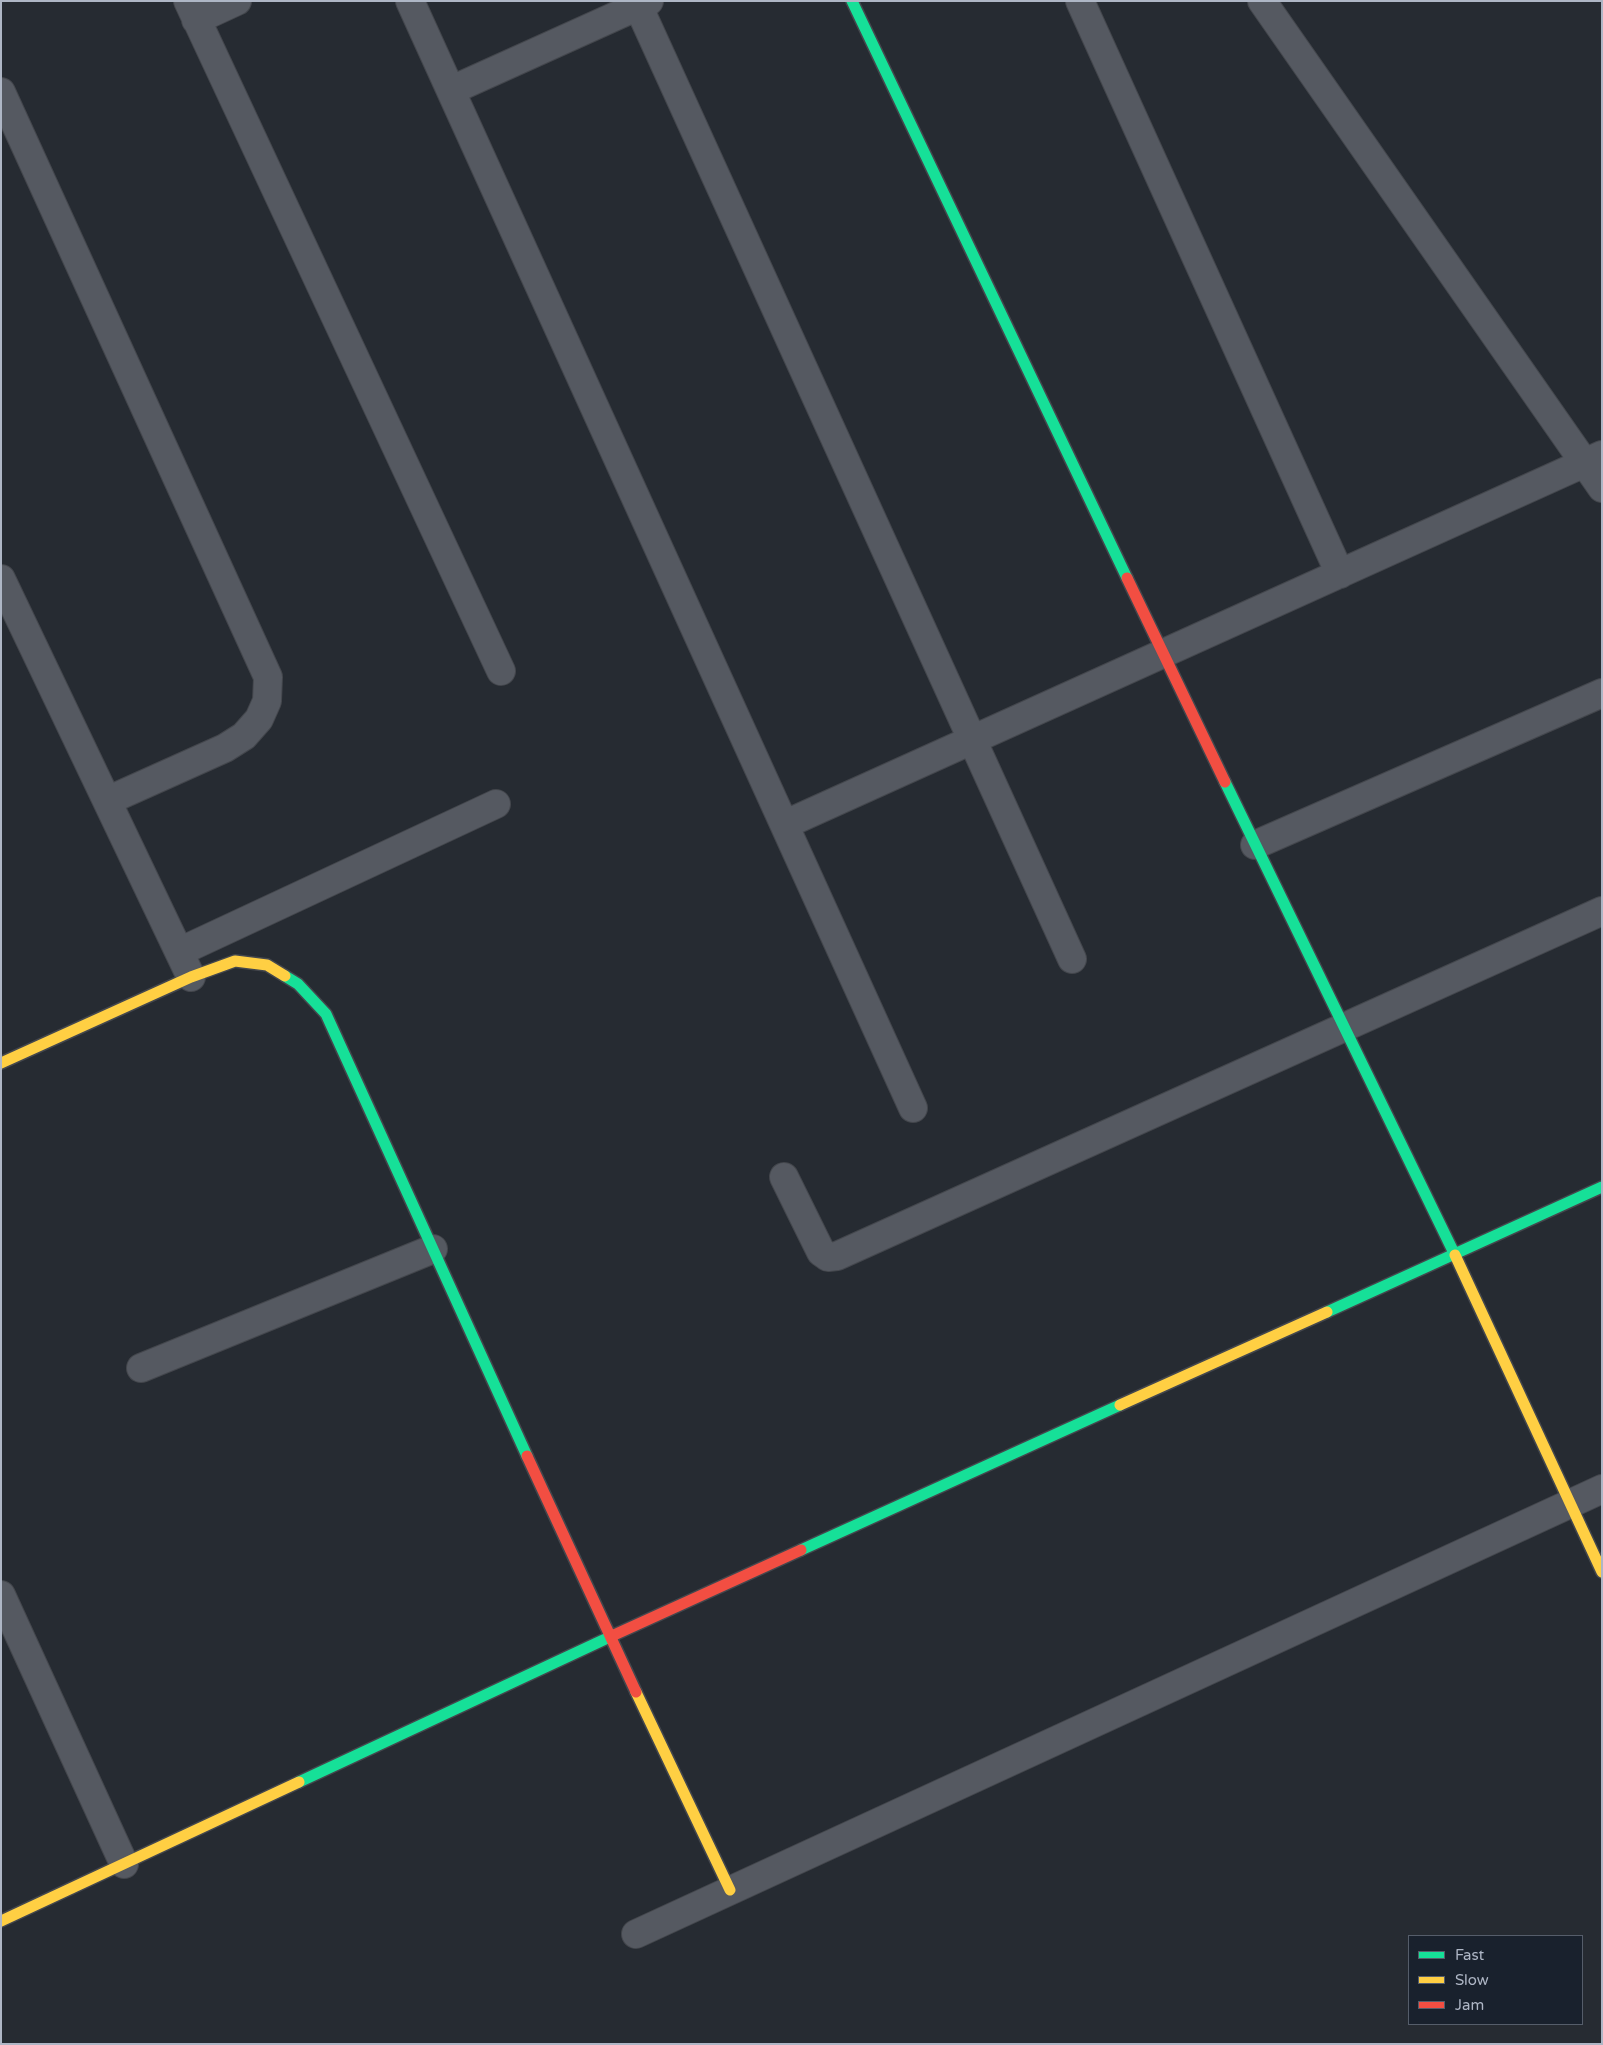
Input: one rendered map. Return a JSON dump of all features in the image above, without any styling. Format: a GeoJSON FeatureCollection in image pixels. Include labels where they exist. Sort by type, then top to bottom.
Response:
{"type":"FeatureCollection","features":[{"type":"Feature","properties":{"kind":"street"},"geometry":{"type":"LineString","coordinates":[[237,1],[192,11],[501,671]]}},
{"type":"Feature","properties":{"kind":"street"},"geometry":{"type":"LineString","coordinates":[[410,1],[786,824],[913,1108]]}},
{"type":"Feature","properties":{"kind":"street"},"geometry":{"type":"LineString","coordinates":[[852,1],[1163,654],[1455,1255],[1602,1572]]}},
{"type":"Feature","properties":{"kind":"street"},"geometry":{"type":"LineString","coordinates":[[1080,1],[1340,574]]}},
{"type":"Feature","properties":{"kind":"street"},"geometry":{"type":"LineString","coordinates":[[1262,1],[1593,459],[1602,488]]}},
{"type":"Feature","properties":{"kind":"street"},"geometry":{"type":"LineString","coordinates":[[452,90],[641,3],[972,741],[1072,959]]}},
{"type":"Feature","properties":{"kind":"street"},"geometry":{"type":"LineString","coordinates":[[1,92],[268,677],[267,701],[259,719],[244,736],[225,748],[107,801]]}},
{"type":"Feature","properties":{"kind":"street"},"geometry":{"type":"LineString","coordinates":[[786,824],[1593,459]]}},
{"type":"Feature","properties":{"kind":"street"},"geometry":{"type":"LineString","coordinates":[[1,579],[191,977]]}},
{"type":"Feature","properties":{"kind":"street"},"geometry":{"type":"LineString","coordinates":[[1256,845],[1602,693]]}},
{"type":"Feature","properties":{"kind":"street"},"geometry":{"type":"LineString","coordinates":[[179,952],[496,804]]}},
{"type":"Feature","properties":{"kind":"street"},"geometry":{"type":"LineString","coordinates":[[784,1177],[821,1252],[828,1257],[837,1256],[1602,911]]}},
{"type":"Feature","properties":{"kind":"street"},"geometry":{"type":"LineString","coordinates":[[4,1056],[191,977],[235,961],[267,965],[298,984],[326,1014],[610,1637],[730,1890]]}},
{"type":"Feature","properties":{"kind":"street"},"geometry":{"type":"LineString","coordinates":[[1,1921],[610,1637],[1602,1187]]}},
{"type":"Feature","properties":{"kind":"street"},"geometry":{"type":"LineString","coordinates":[[141,1368],[433,1249]]}},
{"type":"Feature","properties":{"kind":"street"},"geometry":{"type":"LineString","coordinates":[[636,1934],[1602,1489]]}},
{"type":"Feature","properties":{"kind":"street"},"geometry":{"type":"LineString","coordinates":[[1,1595],[124,1864]]}},
{"type":"Feature","properties":{"kind":"traffic: fast"},"geometry":{"type":"LineString","coordinates":[[852,1],[1127,578]]}},
{"type":"Feature","properties":{"kind":"traffic: fast"},"geometry":{"type":"LineString","coordinates":[[1225,782],[1455,1255]]}},
{"type":"Feature","properties":{"kind":"traffic: fast"},"geometry":{"type":"LineString","coordinates":[[285,976],[298,984],[326,1014],[527,1456]]}},
{"type":"Feature","properties":{"kind":"traffic: fast"},"geometry":{"type":"LineString","coordinates":[[1327,1312],[1602,1187]]}},
{"type":"Feature","properties":{"kind":"traffic: fast"},"geometry":{"type":"LineString","coordinates":[[801,1550],[1120,1405]]}},
{"type":"Feature","properties":{"kind":"traffic: fast"},"geometry":{"type":"LineString","coordinates":[[299,1782],[614,1635]]}},
{"type":"Feature","properties":{"kind":"traffic: slow"},"geometry":{"type":"LineString","coordinates":[[1,1063],[191,977],[235,961],[267,965],[285,976]]}},
{"type":"Feature","properties":{"kind":"traffic: slow"},"geometry":{"type":"LineString","coordinates":[[1455,1255],[1602,1572]]}},
{"type":"Feature","properties":{"kind":"traffic: slow"},"geometry":{"type":"LineString","coordinates":[[1120,1405],[1327,1312]]}},
{"type":"Feature","properties":{"kind":"traffic: slow"},"geometry":{"type":"LineString","coordinates":[[636,1692],[730,1890]]}},
{"type":"Feature","properties":{"kind":"traffic: slow"},"geometry":{"type":"LineString","coordinates":[[1,1921],[299,1782]]}},
{"type":"Feature","properties":{"kind":"traffic: jam"},"geometry":{"type":"LineString","coordinates":[[1127,578],[1225,782]]}},
{"type":"Feature","properties":{"kind":"traffic: jam"},"geometry":{"type":"LineString","coordinates":[[527,1456],[636,1692]]}},
{"type":"Feature","properties":{"kind":"traffic: jam"},"geometry":{"type":"LineString","coordinates":[[614,1635],[801,1550]]}}]}
